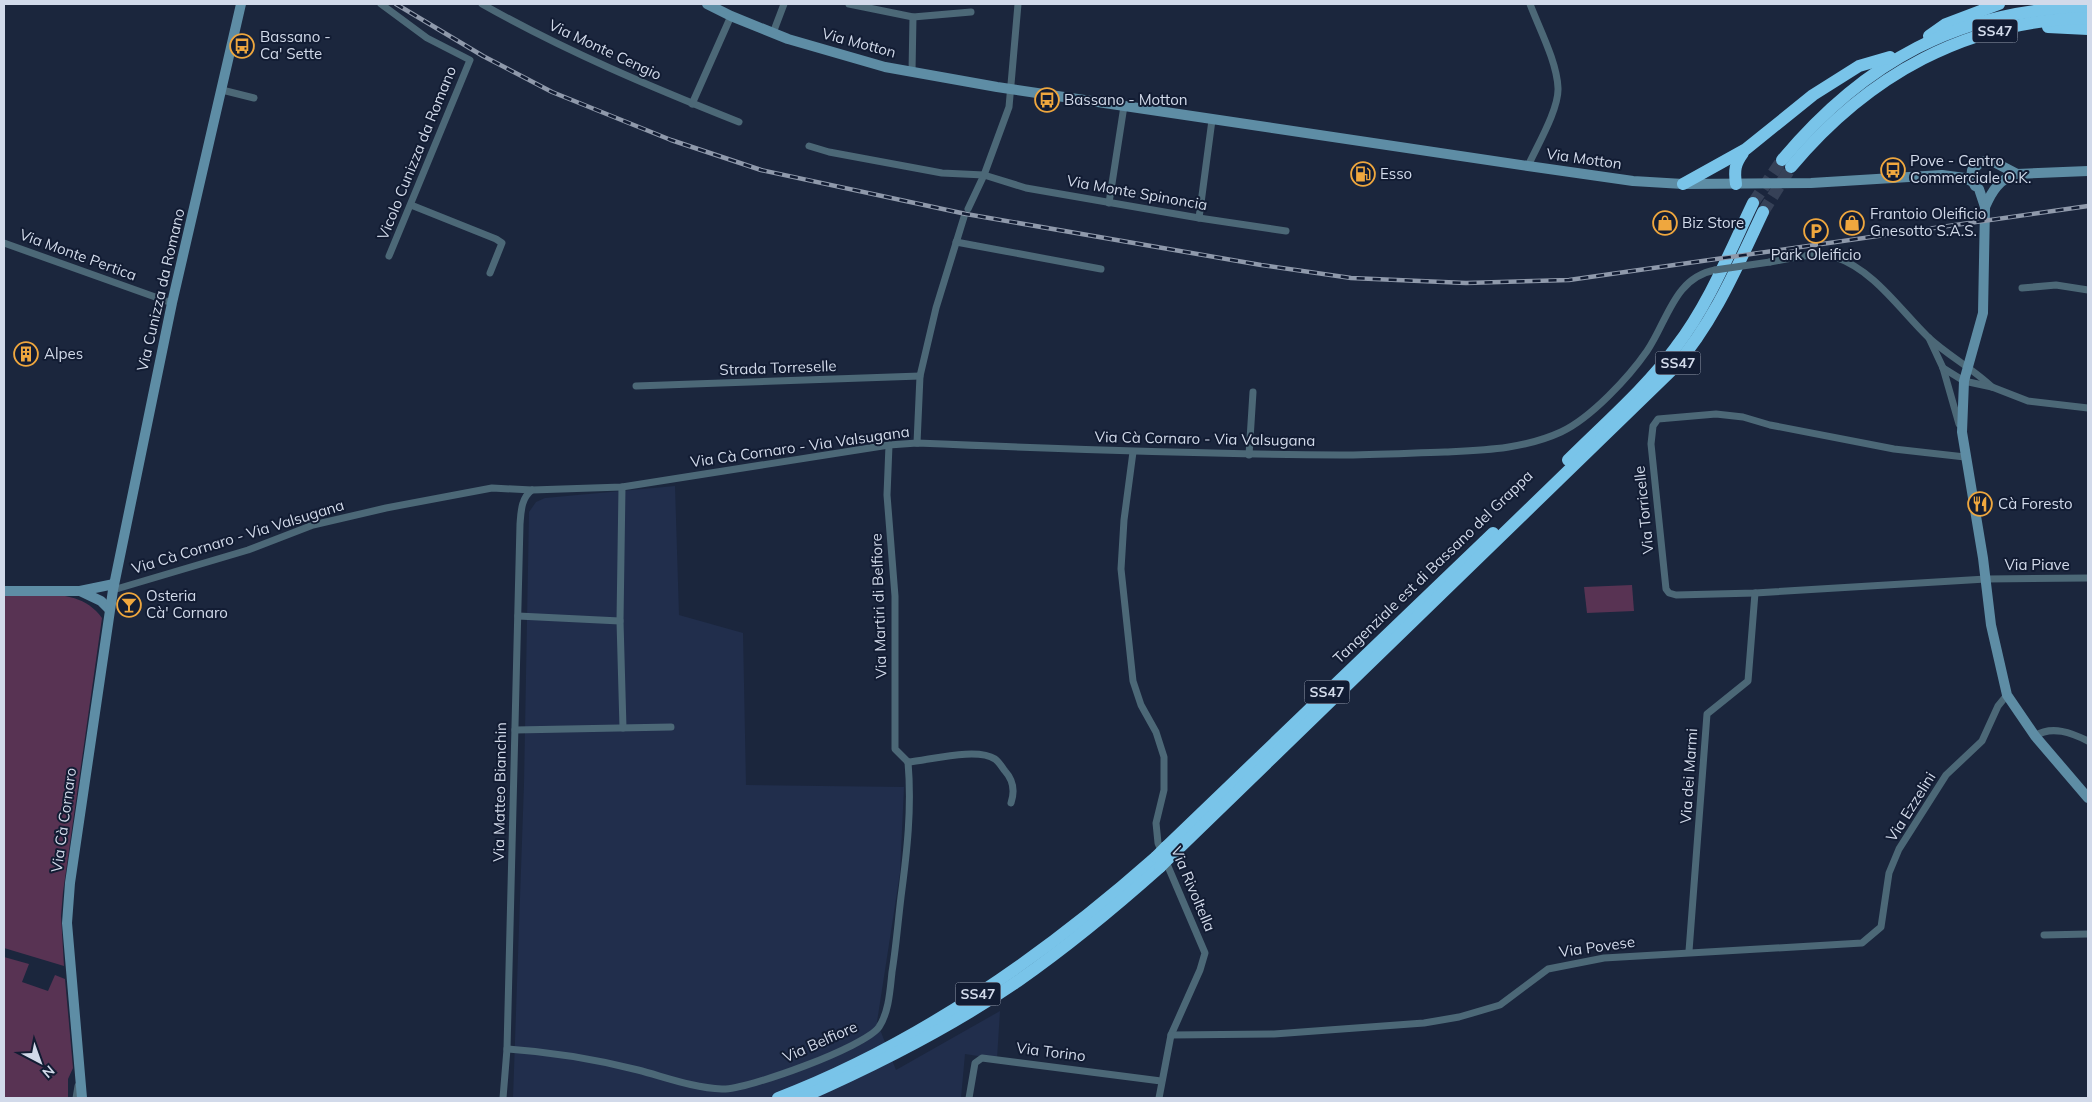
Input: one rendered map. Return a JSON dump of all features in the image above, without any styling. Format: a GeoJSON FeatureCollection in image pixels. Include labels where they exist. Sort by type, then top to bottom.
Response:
{"type":"FeatureCollection","features":[{"type":"Feature","properties":{"kind":"highway"},"geometry":{"type":"LineString","coordinates":[[1683,184],[1746,149],[1813,95],[1859,66],[1908,52],[1946,24],[1999,4]]}},
{"type":"Feature","properties":{"kind":"highway","name":"SS47"},"geometry":{"type":"LineString","coordinates":[[2088,7],[2036,10],[1999,17],[1960,29],[1908,52],[1871,74],[1829,107],[1786,163],[1837,117],[1893,75],[1959,42],[2026,23],[2088,18]]}},
{"type":"Feature","properties":{"kind":"highway"},"geometry":{"type":"LineString","coordinates":[[2026,23],[2047,27],[2088,29]]}},
{"type":"Feature","properties":{"kind":"highway"},"geometry":{"type":"LineString","coordinates":[[1736,184],[1736,162],[1746,149]]}},
{"type":"Feature","properties":{"kind":"highway","name":"Tangenziale est di Bassano del Grappa"},"geometry":{"type":"LineString","coordinates":[[801,1098],[902,1050],[1016,982],[1107,914],[1168,852],[1377,650],[1644,399],[1685,356],[1720,303],[1758,207]]}},
{"type":"Feature","properties":{"kind":"highway","name":"Tangenziale est di Bassano del Grappa"},"geometry":{"type":"LineString","coordinates":[[778,1098],[898,1042],[972,998],[1047,948],[1158,862]]}},
{"type":"Feature","properties":{"kind":"main road","name":"Via Cunizza da Romano"},"geometry":{"type":"LineString","coordinates":[[114,587],[172,304],[241,4]]}},
{"type":"Feature","properties":{"kind":"main road","name":"Via Motton"},"geometry":{"type":"LineString","coordinates":[[707,4],[773,33],[885,67],[1212,120],[1633,180],[1683,184],[1811,183],[1954,175],[1973,168]]}},
{"type":"Feature","properties":{"kind":"main road"},"geometry":{"type":"LineString","coordinates":[[2017,174],[1986,160],[1979,162],[1973,168],[1976,185],[1984,207],[1983,313],[1964,381],[1962,432],[1986,579],[1991,625],[2007,695],[2035,736],[2088,798]]}},
{"type":"Feature","properties":{"kind":"main road"},"geometry":{"type":"LineString","coordinates":[[1984,207],[1998,185],[2002,172],[1997,164]]}},
{"type":"Feature","properties":{"kind":"main road"},"geometry":{"type":"LineString","coordinates":[[1976,185],[1988,190],[2017,174],[2088,171]]}},
{"type":"Feature","properties":{"kind":"main road","name":"Via Motton"},"geometry":{"type":"LineString","coordinates":[[1954,175],[1976,185]]}},
{"type":"Feature","properties":{"kind":"main road"},"geometry":{"type":"LineString","coordinates":[[4,590],[80,591],[114,587]]}},
{"type":"Feature","properties":{"kind":"main road"},"geometry":{"type":"LineString","coordinates":[[97,599],[114,587]]}},
{"type":"Feature","properties":{"kind":"main road","name":"Via Cà Cornaro"},"geometry":{"type":"LineString","coordinates":[[82,1098],[67,922],[70,883],[109,609],[114,587]]}},
{"type":"Feature","properties":{"kind":"main road"},"geometry":{"type":"LineString","coordinates":[[80,591],[97,599],[109,609]]}},
{"type":"Feature","properties":{"kind":"street","name":"Vicolo Cunizza da Romano"},"geometry":{"type":"LineString","coordinates":[[381,4],[427,38],[470,60],[389,256]]}},
{"type":"Feature","properties":{"kind":"street","name":"Via Monte Cengio"},"geometry":{"type":"LineString","coordinates":[[482,4],[588,58],[692,104],[739,122]]}},
{"type":"Feature","properties":{"kind":"street"},"geometry":{"type":"LineString","coordinates":[[773,33],[784,4]]}},
{"type":"Feature","properties":{"kind":"street"},"geometry":{"type":"LineString","coordinates":[[849,4],[914,17],[971,12]]}},
{"type":"Feature","properties":{"kind":"street"},"geometry":{"type":"LineString","coordinates":[[968,209],[984,175],[1009,108],[1018,4]]}},
{"type":"Feature","properties":{"kind":"street"},"geometry":{"type":"LineString","coordinates":[[1528,166],[1555,104],[1558,88],[1555,70],[1530,4]]}},
{"type":"Feature","properties":{"kind":"street"},"geometry":{"type":"LineString","coordinates":[[692,104],[731,16]]}},
{"type":"Feature","properties":{"kind":"street"},"geometry":{"type":"LineString","coordinates":[[912,72],[914,17]]}},
{"type":"Feature","properties":{"kind":"street"},"geometry":{"type":"LineString","coordinates":[[222,90],[254,98]]}},
{"type":"Feature","properties":{"kind":"street"},"geometry":{"type":"LineString","coordinates":[[1109,202],[1124,106]]}},
{"type":"Feature","properties":{"kind":"street"},"geometry":{"type":"LineString","coordinates":[[1200,218],[1212,120]]}},
{"type":"Feature","properties":{"kind":"street"},"geometry":{"type":"LineString","coordinates":[[810,146],[829,152],[942,173],[984,175]]}},
{"type":"Feature","properties":{"kind":"street","name":"Via Monte Spinoncia"},"geometry":{"type":"LineString","coordinates":[[984,175],[1026,188],[1286,231]]}},
{"type":"Feature","properties":{"kind":"street"},"geometry":{"type":"LineString","coordinates":[[411,205],[496,238],[502,243],[490,273]]}},
{"type":"Feature","properties":{"kind":"street"},"geometry":{"type":"LineString","coordinates":[[917,443],[920,376],[936,308],[964,217]]}},
{"type":"Feature","properties":{"kind":"street"},"geometry":{"type":"LineString","coordinates":[[956,242],[1101,269]]}},
{"type":"Feature","properties":{"kind":"street","name":"Via Monte Pertica"},"geometry":{"type":"LineString","coordinates":[[4,243],[172,304]]}},
{"type":"Feature","properties":{"kind":"street","name":"Via Cà Cornaro - Via Valsugana"},"geometry":{"type":"LineString","coordinates":[[114,587],[248,550],[313,525],[386,508],[492,488],[532,490],[622,487],[890,445],[917,443],[1249,455],[1414,455],[1489,451],[1534,443],[1563,431],[1582,418],[1605,397],[1647,351],[1679,292],[1689,281],[1704,272],[1770,262],[1816,256],[1834,256],[1855,266],[1903,310],[1928,337]]}},
{"type":"Feature","properties":{"kind":"street"},"geometry":{"type":"LineString","coordinates":[[2022,288],[2056,286],[2088,290]]}},
{"type":"Feature","properties":{"kind":"street"},"geometry":{"type":"LineString","coordinates":[[1928,337],[1992,387]]}},
{"type":"Feature","properties":{"kind":"street"},"geometry":{"type":"LineString","coordinates":[[1928,337],[1943,368],[1962,432]]}},
{"type":"Feature","properties":{"kind":"street"},"geometry":{"type":"LineString","coordinates":[[1943,368],[1964,381],[1992,387],[2028,401],[2088,408]]}},
{"type":"Feature","properties":{"kind":"street","name":"Strada Torreselle"},"geometry":{"type":"LineString","coordinates":[[636,386],[920,376]]}},
{"type":"Feature","properties":{"kind":"street"},"geometry":{"type":"LineString","coordinates":[[1249,455],[1253,392]]}},
{"type":"Feature","properties":{"kind":"street","name":"Via Torricelle"},"geometry":{"type":"LineString","coordinates":[[1965,457],[1894,449],[1770,425],[1743,417],[1716,414],[1658,419],[1653,426],[1651,444],[1666,589],[1669,593],[1676,595],[1755,593],[1986,579]]}},
{"type":"Feature","properties":{"kind":"street","name":"Via Martiri di Belfiore"},"geometry":{"type":"LineString","coordinates":[[890,445],[887,495],[895,596],[896,748],[908,762]]}},
{"type":"Feature","properties":{"kind":"street","name":"Via Rivoltella"},"geometry":{"type":"LineString","coordinates":[[1133,452],[1124,520],[1122,569],[1133,681],[1140,705],[1156,732],[1164,757],[1164,790],[1156,823],[1158,844],[1205,953],[1200,970],[1171,1035],[1159,1098]]}},
{"type":"Feature","properties":{"kind":"street"},"geometry":{"type":"LineString","coordinates":[[622,487],[620,621],[623,728]]}},
{"type":"Feature","properties":{"kind":"street","name":"Via Matteo Bianchin"},"geometry":{"type":"LineString","coordinates":[[503,1098],[507,1049],[522,507],[525,496],[532,490]]}},
{"type":"Feature","properties":{"kind":"street","name":"Via Piave"},"geometry":{"type":"LineString","coordinates":[[1986,579],[2088,578]]}},
{"type":"Feature","properties":{"kind":"street","name":"Via dei Marmi"},"geometry":{"type":"LineString","coordinates":[[1690,951],[1707,714],[1748,681],[1755,593]]}},
{"type":"Feature","properties":{"kind":"street"},"geometry":{"type":"LineString","coordinates":[[518,616],[620,621]]}},
{"type":"Feature","properties":{"kind":"street","name":"Via Ezzelini"},"geometry":{"type":"LineString","coordinates":[[1862,943],[1881,927],[1890,873],[1899,849],[1946,776],[1982,742],[1998,706],[2007,695]]}},
{"type":"Feature","properties":{"kind":"street"},"geometry":{"type":"LineString","coordinates":[[515,730],[672,727]]}},
{"type":"Feature","properties":{"kind":"street"},"geometry":{"type":"LineString","coordinates":[[2035,736],[2041,732],[2068,731],[2088,741]]}},
{"type":"Feature","properties":{"kind":"street"},"geometry":{"type":"LineString","coordinates":[[908,762],[966,754],[995,759],[1013,784],[1014,795],[1011,803]]}},
{"type":"Feature","properties":{"kind":"street","name":"Via Belfiore"},"geometry":{"type":"LineString","coordinates":[[507,1049],[541,1051],[600,1061],[699,1086],[724,1089],[747,1085],[780,1074],[833,1054],[865,1038],[878,1028],[885,1013],[894,961],[909,839],[911,790],[908,762]]}},
{"type":"Feature","properties":{"kind":"street"},"geometry":{"type":"LineString","coordinates":[[2044,934],[2088,934]]}},
{"type":"Feature","properties":{"kind":"street","name":"Via Povese"},"geometry":{"type":"LineString","coordinates":[[1171,1035],[1274,1034],[1424,1023],[1459,1017],[1500,1005],[1548,969],[1604,958],[1690,951],[1817,947],[1862,943]]}},
{"type":"Feature","properties":{"kind":"street","name":"Via Torino"},"geometry":{"type":"LineString","coordinates":[[969,1098],[975,1063],[982,1058],[1161,1081]]}},
{"type":"Feature","properties":{"kind":"street"},"geometry":{"type":"LineString","coordinates":[[76,1098],[80,1080]]}},
{"type":"Feature","properties":{"kind":"shaded area"},"geometry":{"type":"Polygon","coordinates":[[[675,486],[679,615],[743,633],[746,785],[904,787],[900,873],[877,1022],[896,1070],[1000,1011],[997,1059],[965,1054],[961,1098],[513,1098],[524,784],[529,512],[536,502],[545,498],[675,486]]]}},
{"type":"Feature","properties":{"kind":"shaded area"},"geometry":{"type":"Polygon","coordinates":[[[1632,585],[1634,611],[1587,613],[1584,587],[1632,585]]]}},
{"type":"Feature","properties":{"kind":"shaded area"},"geometry":{"type":"Polygon","coordinates":[[[44,594],[70,597],[82,601],[93,608],[102,618],[63,892],[61,916],[64,966],[4,948],[4,595],[44,594]]]}},
{"type":"Feature","properties":{"kind":"shaded area"},"geometry":{"type":"Polygon","coordinates":[[[4,957],[29,964],[22,982],[48,991],[55,975],[65,979],[73,1068],[68,1079],[68,1098],[4,1098],[4,957]]]}},
{"type":"Feature","properties":{"kind":"tunnel"},"geometry":{"type":"LineString","coordinates":[[1753,203],[1782,160]]}},
{"type":"Feature","properties":{"kind":"tunnel"},"geometry":{"type":"LineString","coordinates":[[1763,212],[1791,167]]}},
{"type":"Feature","properties":{"kind":"railway"},"geometry":{"type":"LineString","coordinates":[[396,4],[483,56],[552,92],[671,140],[761,170],[966,214],[1261,265],[1351,278],[1466,283],[1569,280],[2088,206]]}},
{"type":"Feature","properties":{"kind":"place","name":"Bassano - Ca' Sette"},"geometry":{"type":"Point","coordinates":[242,46]}},
{"type":"Feature","properties":{"kind":"place","name":"Bassano - Motton"},"geometry":{"type":"Point","coordinates":[1047,100]}},
{"type":"Feature","properties":{"kind":"place","name":"Pove - Centro Commerciale O.K."},"geometry":{"type":"Point","coordinates":[1893,170]}},
{"type":"Feature","properties":{"kind":"place","name":"Esso"},"geometry":{"type":"Point","coordinates":[1363,174]}},
{"type":"Feature","properties":{"kind":"place","name":"Biz Store"},"geometry":{"type":"Point","coordinates":[1665,223]}},
{"type":"Feature","properties":{"kind":"place","name":"Frantoio Oleificio Gnesotto S.A.S."},"geometry":{"type":"Point","coordinates":[1852,223]}},
{"type":"Feature","properties":{"kind":"place","name":"Park Oleificio"},"geometry":{"type":"Point","coordinates":[1816,231]}},
{"type":"Feature","properties":{"kind":"place","name":"Alpes"},"geometry":{"type":"Point","coordinates":[26,354]}},
{"type":"Feature","properties":{"kind":"place","name":"Cà Foresto"},"geometry":{"type":"Point","coordinates":[1980,504]}},
{"type":"Feature","properties":{"kind":"place","name":"Osteria Cà' Cornaro"},"geometry":{"type":"Point","coordinates":[129,605]}}]}
